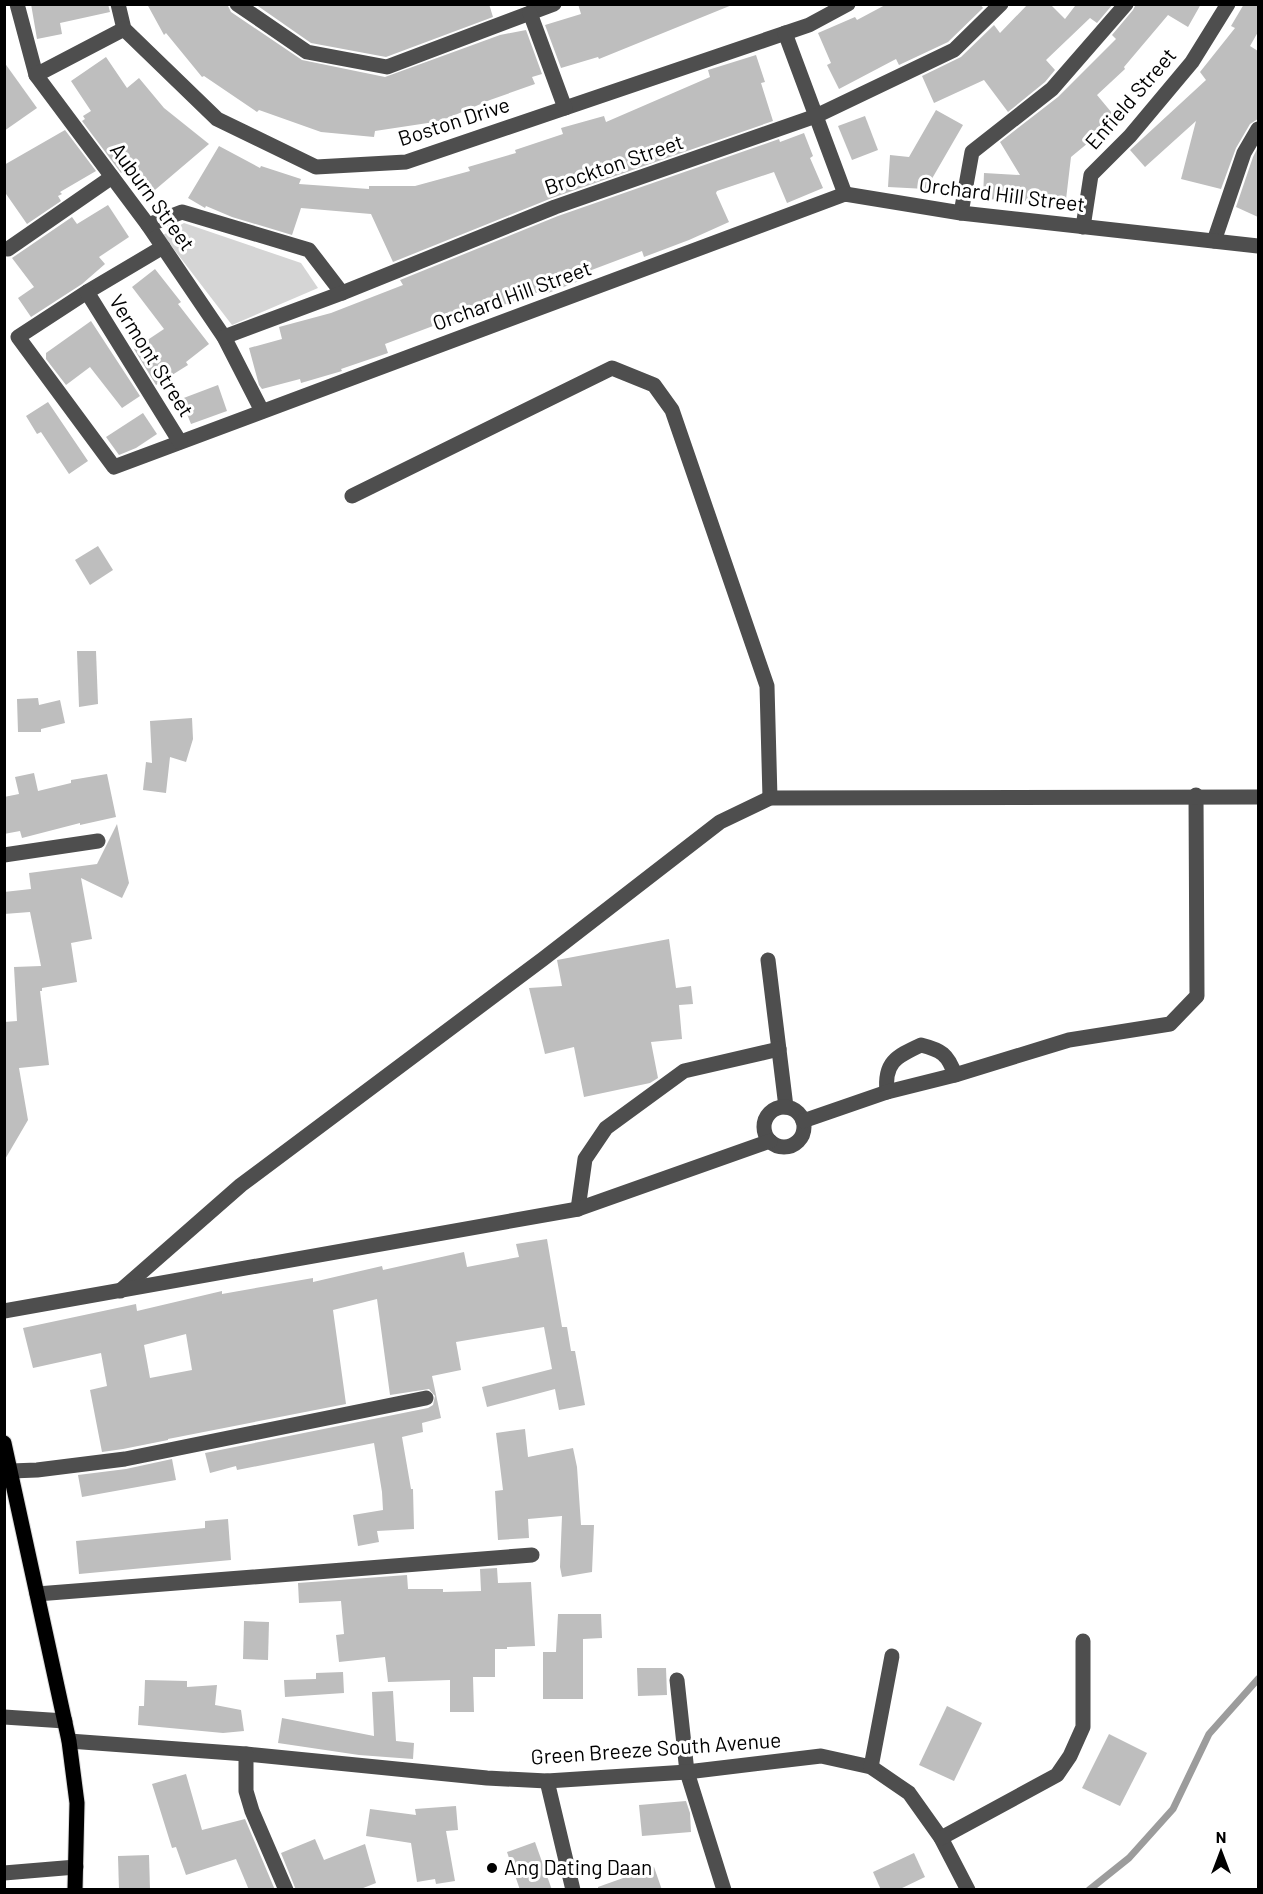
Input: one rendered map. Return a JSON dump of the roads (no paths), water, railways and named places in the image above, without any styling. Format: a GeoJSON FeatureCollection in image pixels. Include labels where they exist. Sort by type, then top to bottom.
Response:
{"type":"FeatureCollection","features":[{"type":"Feature","properties":{"kind":"main road"},"geometry":{"type":"LineString","coordinates":[[4,1443],[69,1741],[77,1803],[75,1890]]}},
{"type":"Feature","properties":{"kind":"street","name":"Auburn Street"},"geometry":{"type":"LineString","coordinates":[[17,4],[36,75],[148,225],[224,337],[262,411]]}},
{"type":"Feature","properties":{"kind":"street"},"geometry":{"type":"LineString","coordinates":[[36,75],[124,29],[118,4]]}},
{"type":"Feature","properties":{"kind":"street"},"geometry":{"type":"LineString","coordinates":[[237,4],[307,52],[387,67],[554,4]]}},
{"type":"Feature","properties":{"kind":"street","name":"Boston Drive"},"geometry":{"type":"LineString","coordinates":[[124,29],[218,119],[316,167],[406,162],[809,25],[848,4]]}},
{"type":"Feature","properties":{"kind":"street","name":"Brockton Street"},"geometry":{"type":"LineString","coordinates":[[224,337],[342,293],[555,207],[816,116],[954,50],[1001,4]]}},
{"type":"Feature","properties":{"kind":"street"},"geometry":{"type":"LineString","coordinates":[[961,213],[972,152],[1052,90],[1126,4]]}},
{"type":"Feature","properties":{"kind":"street","name":"Enfield Street"},"geometry":{"type":"LineString","coordinates":[[1083,226],[1091,175],[1130,136],[1192,62],[1228,4]]}},
{"type":"Feature","properties":{"kind":"street"},"geometry":{"type":"LineString","coordinates":[[530,13],[565,108]]}},
{"type":"Feature","properties":{"kind":"street"},"geometry":{"type":"LineString","coordinates":[[785,33],[845,194]]}},
{"type":"Feature","properties":{"kind":"street"},"geometry":{"type":"LineString","coordinates":[[1214,241],[1244,153],[1258,129]]}},
{"type":"Feature","properties":{"kind":"street"},"geometry":{"type":"LineString","coordinates":[[8,249],[112,177]]}},
{"type":"Feature","properties":{"kind":"street","name":"Orchard Hill Street"},"geometry":{"type":"LineString","coordinates":[[163,247],[87,291],[18,337],[114,467],[845,194],[961,213],[1258,246]]}},
{"type":"Feature","properties":{"kind":"street"},"geometry":{"type":"LineString","coordinates":[[148,225],[182,212],[309,250],[342,293]]}},
{"type":"Feature","properties":{"kind":"street","name":"Vermont Street"},"geometry":{"type":"LineString","coordinates":[[87,291],[180,442]]}},
{"type":"Feature","properties":{"kind":"street"},"geometry":{"type":"LineString","coordinates":[[352,496],[612,368],[654,385],[672,410],[767,686],[770,798]]}},
{"type":"Feature","properties":{"kind":"street"},"geometry":{"type":"LineString","coordinates":[[803,1121],[888,1092],[955,1075],[1069,1040],[1170,1024],[1197,996],[1196,795]]}},
{"type":"Feature","properties":{"kind":"street"},"geometry":{"type":"LineString","coordinates":[[120,1291],[241,1185],[543,959],[720,822],[770,798],[1196,795],[1258,797]]}},
{"type":"Feature","properties":{"kind":"street"},"geometry":{"type":"LineString","coordinates":[[4,855],[98,841]]}},
{"type":"Feature","properties":{"kind":"street"},"geometry":{"type":"LineString","coordinates":[[768,960],[786,1107]]}},
{"type":"Feature","properties":{"kind":"street"},"geometry":{"type":"LineString","coordinates":[[888,1092],[885,1075],[892,1063],[905,1052],[921,1045],[940,1050],[955,1075]]}},
{"type":"Feature","properties":{"kind":"street"},"geometry":{"type":"LineString","coordinates":[[578,1209],[585,1159],[606,1128],[684,1071],[778,1049]]}},
{"type":"Feature","properties":{"kind":"street"},"geometry":{"type":"LineString","coordinates":[[778,1107],[797,1111],[803,1121],[804,1130],[795,1144],[777,1145],[770,1141],[765,1133],[764,1125],[767,1117],[778,1107]]}},
{"type":"Feature","properties":{"kind":"street"},"geometry":{"type":"LineString","coordinates":[[4,1311],[578,1209],[770,1141]]}},
{"type":"Feature","properties":{"kind":"street"},"geometry":{"type":"LineString","coordinates":[[11,1471],[38,1470],[124,1459],[426,1398]]}},
{"type":"Feature","properties":{"kind":"street"},"geometry":{"type":"LineString","coordinates":[[37,1594],[532,1555]]}},
{"type":"Feature","properties":{"kind":"street"},"geometry":{"type":"LineString","coordinates":[[941,1838],[1057,1775],[1070,1756],[1083,1727],[1083,1641]]}},
{"type":"Feature","properties":{"kind":"street"},"geometry":{"type":"LineString","coordinates":[[871,1767],[892,1656]]}},
{"type":"Feature","properties":{"kind":"street"},"geometry":{"type":"LineString","coordinates":[[676,1680],[687,1772],[724,1890]]}},
{"type":"Feature","properties":{"kind":"street"},"geometry":{"type":"LineString","coordinates":[[4,1717],[65,1721]]}},
{"type":"Feature","properties":{"kind":"street","name":"Green Breeze South Avenue"},"geometry":{"type":"LineString","coordinates":[[69,1741],[487,1778],[547,1781],[687,1772],[821,1756],[871,1767],[909,1793],[941,1838],[968,1890]]}},
{"type":"Feature","properties":{"kind":"street"},"geometry":{"type":"LineString","coordinates":[[246,1755],[246,1791],[252,1811],[286,1890]]}},
{"type":"Feature","properties":{"kind":"street"},"geometry":{"type":"LineString","coordinates":[[547,1781],[573,1890]]}},
{"type":"Feature","properties":{"kind":"street"},"geometry":{"type":"LineString","coordinates":[[4,1873],[76,1867]]}},
{"type":"Feature","properties":{"kind":"waterway"},"geometry":{"type":"LineString","coordinates":[[1089,1890],[1129,1858],[1173,1809],[1209,1734],[1258,1679]]}},
{"type":"Feature","properties":{"kind":"place","name":"Ang Dating Daan"},"geometry":{"type":"Point","coordinates":[492,1868]}}]}
